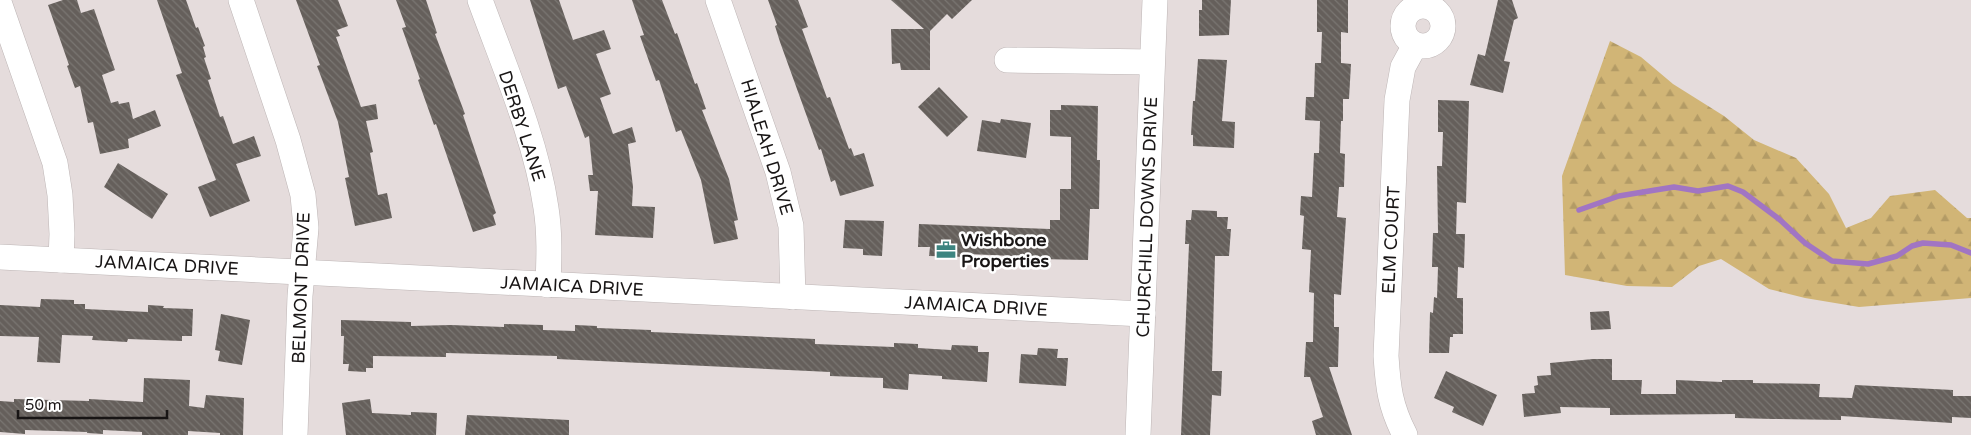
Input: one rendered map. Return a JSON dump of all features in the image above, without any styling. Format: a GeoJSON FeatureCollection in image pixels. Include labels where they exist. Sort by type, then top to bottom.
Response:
{"type":"FeatureCollection","features":[{"type":"Feature","properties":{"kind":"street","name":"BELMONT DRIVE"},"geometry":{"type":"LineString","coordinates":[[240,0],[288,140],[303,194],[306,228],[302,272],[295,435]]}},
{"type":"Feature","properties":{"kind":"street","name":"DERBY LANE"},"geometry":{"type":"LineString","coordinates":[[480,0],[537,160],[546,209],[549,254],[548,285]]}},
{"type":"Feature","properties":{"kind":"street","name":"HIALEAH DRIVE"},"geometry":{"type":"LineString","coordinates":[[718,0],[778,172],[791,226],[793,297]]}},
{"type":"Feature","properties":{"kind":"street","name":"CHURCHILL DOWNS DRIVE"},"geometry":{"type":"LineString","coordinates":[[1138,435],[1155,0]]}},
{"type":"Feature","properties":{"kind":"street"},"geometry":{"type":"LineString","coordinates":[[0,5],[55,164],[60,195],[61,260]]}},
{"type":"Feature","properties":{"kind":"street","name":"ELM COURT"},"geometry":{"type":"LineString","coordinates":[[1405,435],[1396,417],[1388,390],[1386,356],[1397,100],[1403,67],[1415,45]]}},
{"type":"Feature","properties":{"kind":"street"},"geometry":{"type":"LineString","coordinates":[[1008,60],[1152,62]]}},
{"type":"Feature","properties":{"kind":"street","name":"JAMAICA DRIVE"},"geometry":{"type":"LineString","coordinates":[[0,257],[1143,314]]}},
{"type":"Feature","properties":{"kind":"green space"},"geometry":{"type":"Polygon","coordinates":[[[1610,41],[1641,57],[1673,84],[1724,116],[1754,140],[1796,158],[1829,194],[1846,228],[1871,218],[1890,196],[1935,190],[1967,218],[1971,218],[1971,298],[1859,307],[1805,298],[1769,289],[1721,259],[1699,266],[1672,287],[1627,286],[1565,275],[1562,176],[1610,41]]]}},
{"type":"Feature","properties":{"kind":"building"},"geometry":{"type":"Polygon","coordinates":[[[63,0],[77,0],[81,13],[94,9],[115,70],[102,75],[111,103],[118,101],[119,104],[129,102],[133,119],[155,110],[161,126],[128,139],[129,148],[100,154],[93,122],[88,123],[80,86],[75,88],[48,5],[63,0]]]}},
{"type":"Feature","properties":{"kind":"building"},"geometry":{"type":"Polygon","coordinates":[[[157,0],[186,0],[205,46],[203,47],[206,57],[204,58],[211,79],[208,80],[220,117],[223,116],[233,144],[254,136],[261,156],[236,164],[250,201],[210,217],[198,187],[216,180],[176,75],[182,73],[157,0]]]}},
{"type":"Feature","properties":{"kind":"building"},"geometry":{"type":"Polygon","coordinates":[[[296,0],[338,0],[348,26],[337,30],[340,36],[336,37],[361,107],[376,104],[378,119],[366,121],[373,152],[370,153],[378,195],[387,193],[392,218],[355,226],[345,178],[349,177],[338,122],[317,66],[320,65],[296,0]]]}},
{"type":"Feature","properties":{"kind":"building"},"geometry":{"type":"Polygon","coordinates":[[[396,0],[426,0],[437,33],[435,34],[465,114],[463,115],[496,213],[493,215],[496,225],[473,232],[436,124],[434,125],[418,80],[420,79],[402,28],[406,27],[396,0]]]}},
{"type":"Feature","properties":{"kind":"building"},"geometry":{"type":"Polygon","coordinates":[[[530,0],[559,0],[573,40],[604,30],[611,49],[596,54],[611,94],[600,98],[613,134],[632,127],[636,142],[628,144],[633,187],[632,206],[655,207],[653,238],[595,235],[598,191],[590,191],[588,175],[593,175],[589,136],[585,138],[566,86],[558,89],[530,0]]]}},
{"type":"Feature","properties":{"kind":"building"},"geometry":{"type":"Polygon","coordinates":[[[632,0],[662,0],[675,34],[677,33],[706,109],[702,110],[729,179],[738,220],[734,221],[738,239],[714,244],[701,180],[681,130],[676,132],[659,80],[656,81],[640,36],[644,35],[632,0]]]}},
{"type":"Feature","properties":{"kind":"building"},"geometry":{"type":"Polygon","coordinates":[[[768,0],[798,0],[808,27],[802,29],[827,98],[830,97],[849,149],[851,148],[854,156],[864,153],[874,186],[840,196],[835,180],[831,182],[821,149],[819,150],[780,42],[775,26],[777,25],[768,0]]]}},
{"type":"Feature","properties":{"kind":"building"},"geometry":{"type":"Polygon","coordinates":[[[891,0],[972,0],[952,19],[947,14],[930,31],[930,70],[901,70],[900,63],[892,64],[891,29],[924,29],[891,0]]]}},
{"type":"Feature","properties":{"kind":"building"},"geometry":{"type":"Polygon","coordinates":[[[1202,0],[1231,0],[1229,35],[1199,36],[1199,10],[1202,10],[1202,0]]]}},
{"type":"Feature","properties":{"kind":"building"},"geometry":{"type":"Polygon","coordinates":[[[1317,0],[1348,0],[1348,33],[1341,32],[1341,63],[1351,64],[1349,99],[1343,99],[1340,153],[1345,154],[1344,187],[1339,187],[1337,217],[1346,218],[1341,295],[1334,294],[1334,327],[1339,327],[1338,367],[1329,367],[1352,435],[1316,435],[1312,421],[1323,417],[1310,377],[1304,377],[1306,342],[1313,342],[1314,293],[1309,292],[1311,250],[1302,249],[1304,216],[1300,215],[1301,196],[1312,197],[1314,153],[1319,153],[1320,121],[1305,120],[1306,97],[1314,97],[1315,63],[1321,63],[1322,32],[1317,32],[1317,0]]]}},
{"type":"Feature","properties":{"kind":"building"},"geometry":{"type":"Polygon","coordinates":[[[1498,0],[1512,0],[1518,18],[1514,20],[1504,61],[1510,62],[1503,93],[1470,85],[1478,54],[1485,56],[1498,0]]]}},
{"type":"Feature","properties":{"kind":"building"},"geometry":{"type":"Polygon","coordinates":[[[1198,59],[1227,60],[1222,121],[1235,122],[1234,148],[1193,146],[1193,135],[1191,135],[1198,59]]]}},
{"type":"Feature","properties":{"kind":"building"},"geometry":{"type":"Polygon","coordinates":[[[939,87],[968,117],[947,137],[918,107],[939,87]]]}},
{"type":"Feature","properties":{"kind":"building"},"geometry":{"type":"Polygon","coordinates":[[[1438,100],[1469,101],[1466,203],[1457,202],[1456,234],[1465,234],[1464,268],[1458,267],[1457,298],[1463,298],[1463,334],[1453,334],[1453,337],[1450,337],[1449,353],[1429,353],[1430,312],[1433,313],[1434,297],[1437,298],[1438,267],[1432,267],[1433,233],[1438,233],[1437,166],[1442,166],[1443,132],[1438,132],[1438,100]]]}},
{"type":"Feature","properties":{"kind":"building"},"geometry":{"type":"Polygon","coordinates":[[[1061,105],[1098,106],[1097,160],[1100,160],[1099,209],[1090,209],[1088,260],[968,254],[968,257],[929,256],[930,247],[918,247],[919,224],[1050,229],[1050,220],[1060,220],[1060,189],[1071,189],[1071,137],[1050,136],[1050,110],[1061,110],[1061,105]]]}},
{"type":"Feature","properties":{"kind":"building"},"geometry":{"type":"Polygon","coordinates":[[[1001,119],[1031,123],[1026,158],[977,151],[982,120],[1000,123],[1001,119]]]}},
{"type":"Feature","properties":{"kind":"building"},"geometry":{"type":"Polygon","coordinates":[[[118,163],[168,194],[152,219],[104,187],[118,163]]]}},
{"type":"Feature","properties":{"kind":"building"},"geometry":{"type":"Polygon","coordinates":[[[1192,210],[1217,211],[1217,217],[1228,217],[1227,229],[1231,229],[1229,256],[1215,256],[1212,371],[1222,371],[1221,396],[1212,395],[1210,435],[1181,435],[1189,244],[1185,244],[1186,220],[1191,220],[1192,210]]]}},
{"type":"Feature","properties":{"kind":"building"},"geometry":{"type":"Polygon","coordinates":[[[845,220],[884,221],[882,256],[863,255],[863,249],[843,248],[845,220]]]}},
{"type":"Feature","properties":{"kind":"building"},"geometry":{"type":"Polygon","coordinates":[[[41,299],[74,300],[74,304],[85,304],[85,309],[148,312],[148,305],[164,306],[163,308],[193,309],[192,336],[182,336],[182,341],[128,339],[127,342],[92,340],[93,336],[62,335],[60,363],[37,362],[39,337],[0,336],[0,305],[40,307],[41,299]]]}},
{"type":"Feature","properties":{"kind":"building"},"geometry":{"type":"Polygon","coordinates":[[[1609,311],[1611,329],[1591,330],[1590,312],[1609,311]]]}},
{"type":"Feature","properties":{"kind":"building"},"geometry":{"type":"Polygon","coordinates":[[[221,314],[250,320],[242,365],[218,361],[220,351],[215,350],[221,314]]]}},
{"type":"Feature","properties":{"kind":"building"},"geometry":{"type":"Polygon","coordinates":[[[341,320],[411,322],[411,326],[504,327],[504,324],[543,325],[543,330],[575,331],[575,325],[597,326],[597,328],[651,330],[651,332],[815,339],[815,344],[894,347],[894,343],[918,344],[918,348],[951,350],[952,345],[978,346],[978,352],[989,352],[987,382],[942,379],[942,376],[909,374],[908,390],[883,388],[883,378],[830,376],[830,372],[557,359],[557,356],[446,353],[446,357],[373,356],[373,368],[366,368],[366,372],[348,371],[349,364],[343,364],[344,336],[341,336],[341,320]]]}},
{"type":"Feature","properties":{"kind":"building"},"geometry":{"type":"Polygon","coordinates":[[[1038,348],[1058,349],[1057,358],[1068,358],[1066,386],[1019,383],[1021,354],[1037,355],[1038,348]]]}},
{"type":"Feature","properties":{"kind":"building"},"geometry":{"type":"Polygon","coordinates":[[[1612,359],[1612,380],[1642,380],[1641,394],[1676,394],[1676,380],[1722,382],[1722,380],[1753,380],[1753,383],[1820,384],[1819,397],[1852,398],[1855,385],[1953,390],[1953,396],[1971,396],[1971,418],[1952,417],[1952,423],[1841,416],[1841,420],[1735,418],[1735,414],[1610,415],[1610,408],[1560,407],[1561,413],[1524,417],[1522,394],[1535,393],[1534,386],[1538,385],[1537,376],[1551,375],[1550,363],[1612,359]]]}},
{"type":"Feature","properties":{"kind":"building"},"geometry":{"type":"Polygon","coordinates":[[[1446,371],[1497,395],[1483,426],[1452,412],[1454,407],[1434,398],[1446,371]]]}},
{"type":"Feature","properties":{"kind":"building"},"geometry":{"type":"Polygon","coordinates":[[[144,378],[190,380],[189,406],[204,408],[206,395],[244,398],[243,435],[220,435],[220,433],[188,431],[188,435],[142,435],[142,432],[103,430],[103,434],[25,430],[25,434],[0,432],[0,401],[14,402],[14,399],[89,401],[89,399],[143,402],[144,378]]]}},
{"type":"Feature","properties":{"kind":"building"},"geometry":{"type":"Polygon","coordinates":[[[370,399],[372,413],[411,415],[411,412],[437,413],[436,435],[346,435],[342,403],[370,399]]]}},
{"type":"Feature","properties":{"kind":"building"},"geometry":{"type":"Polygon","coordinates":[[[467,415],[569,420],[569,435],[465,435],[467,415]]]}},
{"type":"Feature","properties":{"kind":"waterway"},"geometry":{"type":"LineString","coordinates":[[1579,210],[1619,196],[1674,187],[1698,191],[1728,186],[1743,192],[1779,219],[1805,243],[1832,261],[1868,264],[1897,256],[1912,246],[1923,243],[1951,245],[1971,253]]}},
{"type":"Feature","properties":{"kind":"place","name":"Wishbone Properties"},"geometry":{"type":"Point","coordinates":[946,250]}}]}
